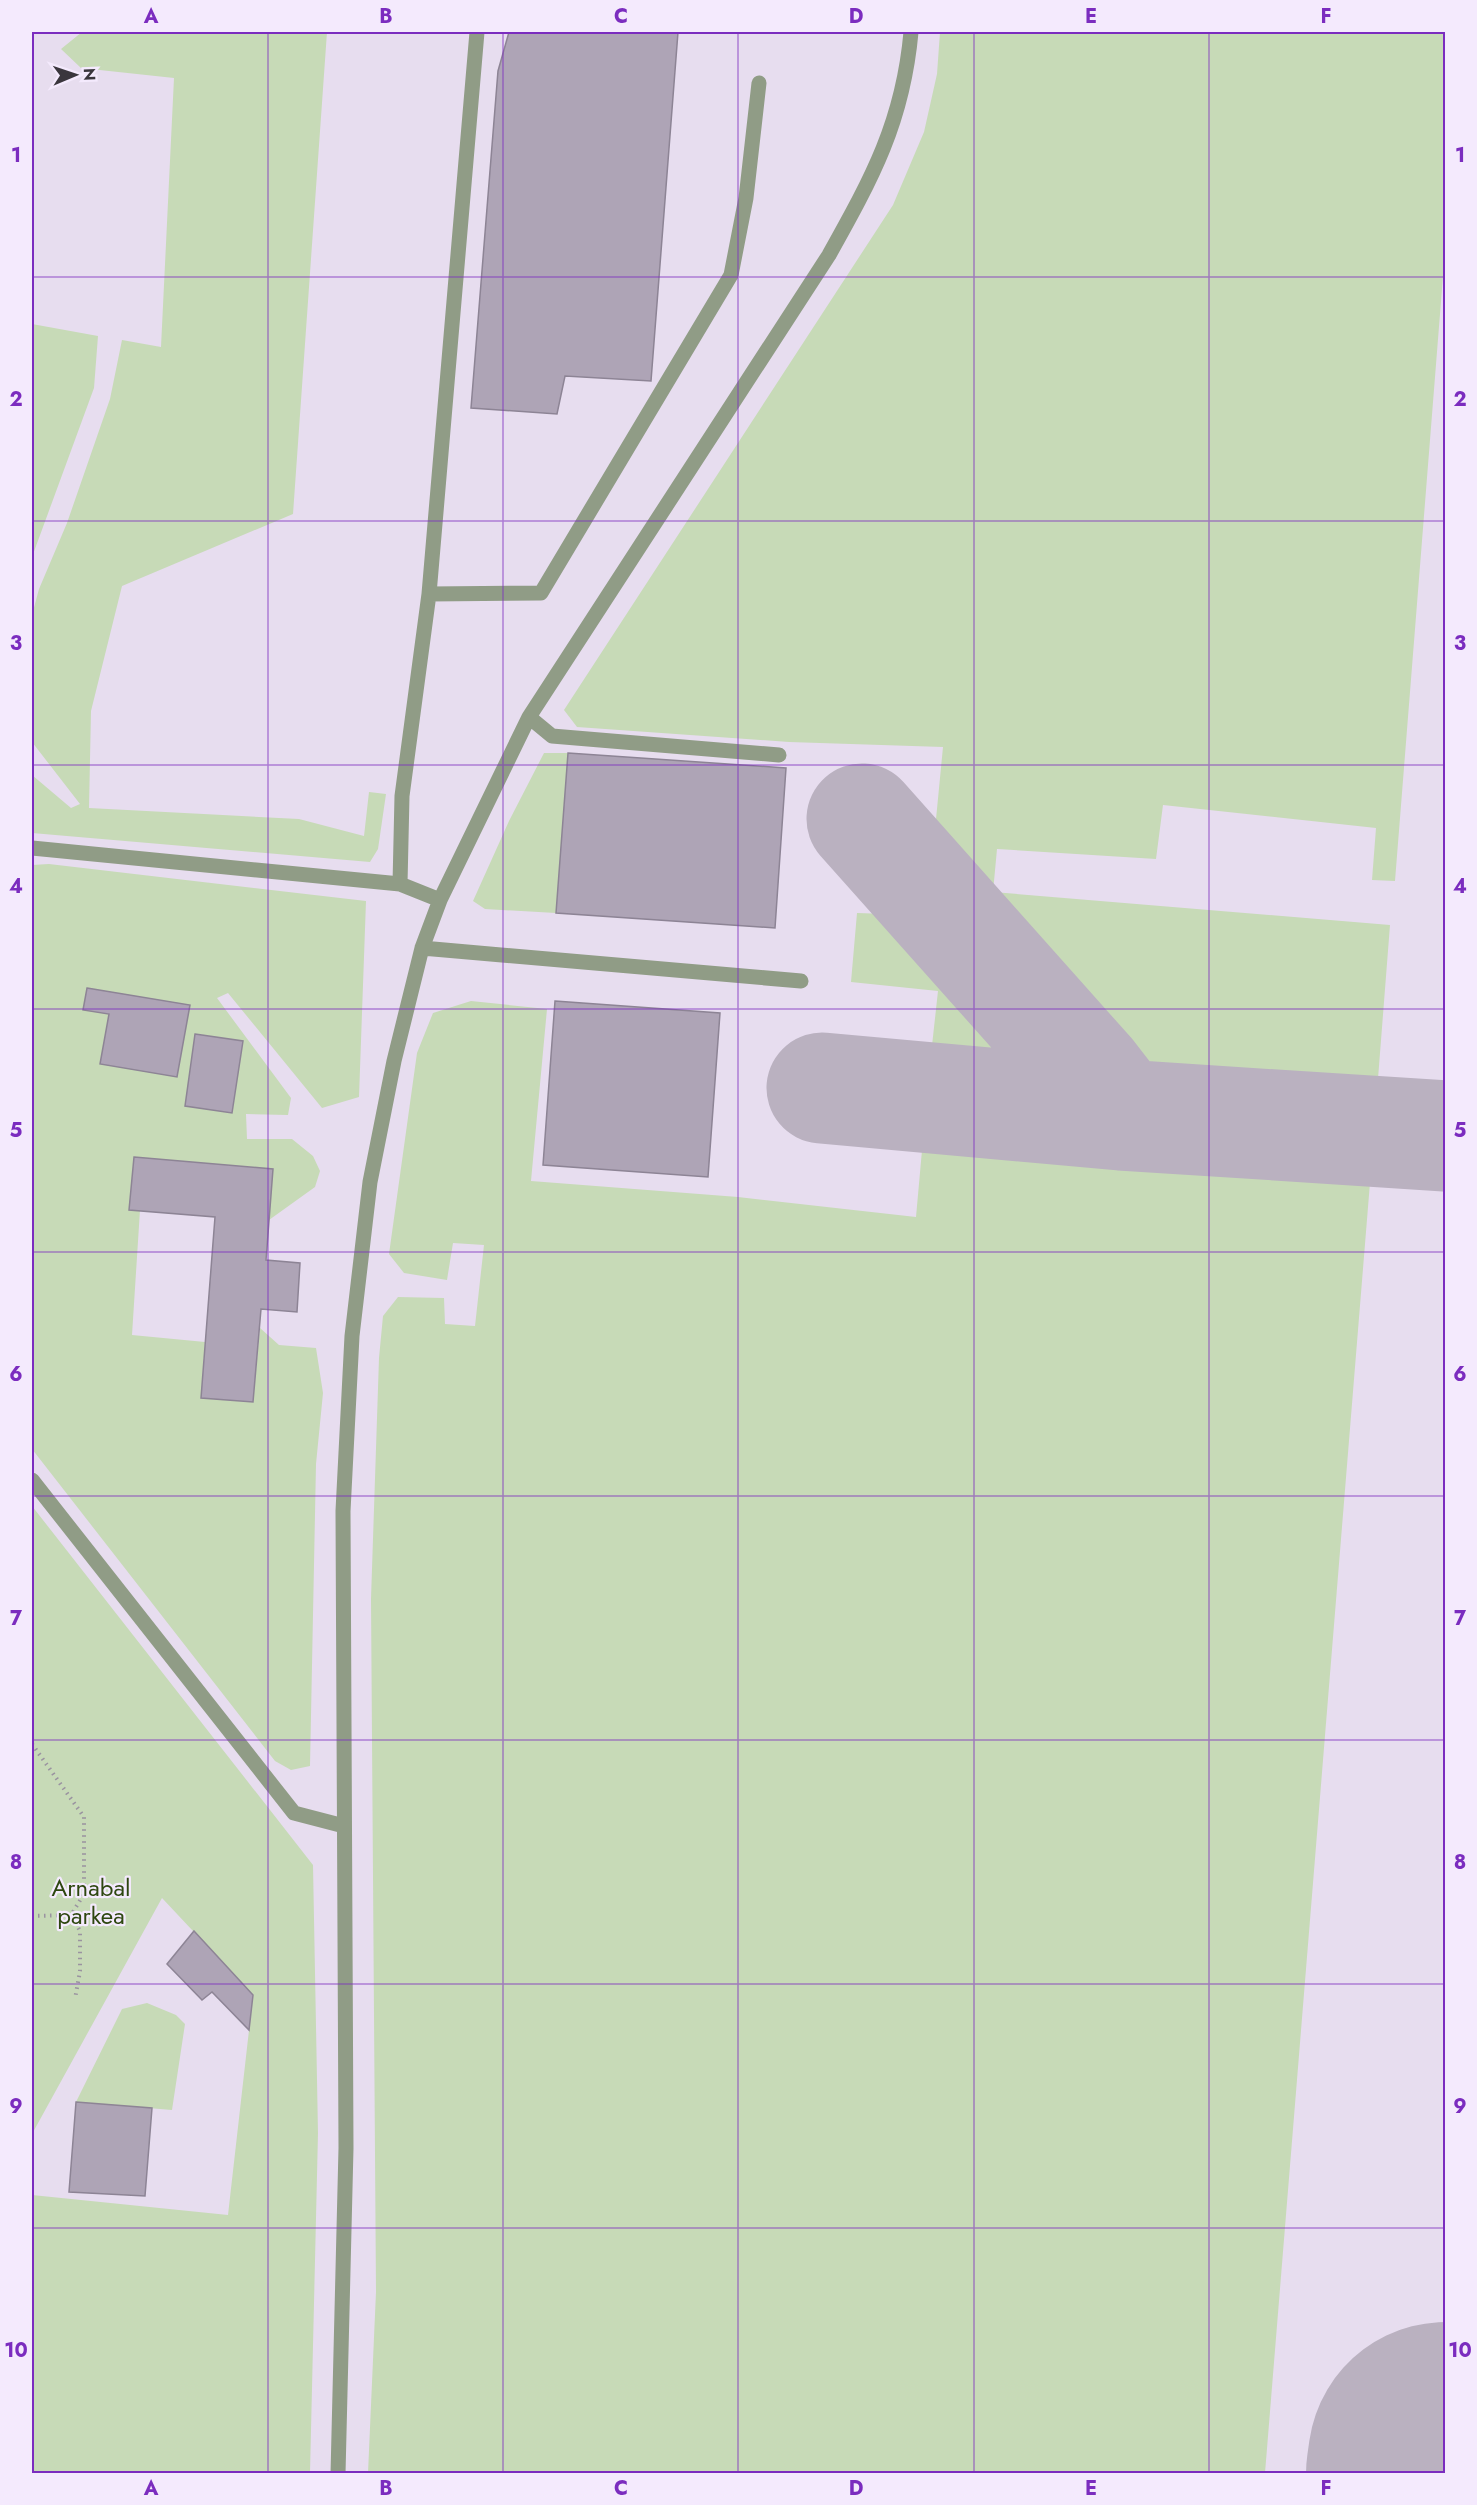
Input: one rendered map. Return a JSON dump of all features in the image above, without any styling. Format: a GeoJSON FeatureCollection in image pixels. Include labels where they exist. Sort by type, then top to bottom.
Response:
{"type":"FeatureCollection","features":[{"type":"Feature","properties":{"kind":"lane"},"geometry":{"type":"LineString","coordinates":[[400,884],[402,796],[429,594],[477,32]]}},
{"type":"Feature","properties":{"kind":"lane"},"geometry":{"type":"LineString","coordinates":[[338,2474],[346,2148],[343,1511],[352,1336],[370,1182],[394,1060],[423,948],[440,900],[529,717],[834,246],[871,179],[892,129],[908,68],[911,32]]}},
{"type":"Feature","properties":{"kind":"lane"},"geometry":{"type":"LineString","coordinates":[[429,594],[541,593],[731,275],[746,198],[759,83]]}},
{"type":"Feature","properties":{"kind":"lane"},"geometry":{"type":"LineString","coordinates":[[529,717],[552,736],[779,756]]}},
{"type":"Feature","properties":{"kind":"lane"},"geometry":{"type":"LineString","coordinates":[[32,848],[400,884],[440,900]]}},
{"type":"Feature","properties":{"kind":"lane"},"geometry":{"type":"LineString","coordinates":[[423,948],[801,981]]}},
{"type":"Feature","properties":{"kind":"lane"},"geometry":{"type":"LineString","coordinates":[[32,1480],[294,1813],[344,1827]]}},
{"type":"Feature","properties":{"kind":"path"},"geometry":{"type":"LineString","coordinates":[[32,1744],[84,1817],[84,1894],[71,1915]]}},
{"type":"Feature","properties":{"kind":"path"},"geometry":{"type":"LineString","coordinates":[[32,1916],[71,1915]]}},
{"type":"Feature","properties":{"kind":"path"},"geometry":{"type":"LineString","coordinates":[[71,1915],[80,1931],[80,1971],[75,1999]]}},
{"type":"Feature","properties":{"kind":"green space"},"geometry":{"type":"Polygon","coordinates":[[[82,32],[327,32],[293,514],[122,586],[91,711],[89,808],[299,819],[364,836],[369,792],[386,794],[378,849],[370,862],[32,833],[32,775],[71,808],[80,804],[32,742],[32,615],[39,589],[67,523],[110,399],[122,340],[161,347],[174,78],[81,68],[61,49],[82,32]]]}},
{"type":"Feature","properties":{"kind":"green space"},"geometry":{"type":"Polygon","coordinates":[[[940,32],[1445,32],[1445,251],[1395,881],[1372,880],[1376,828],[1163,805],[1156,859],[997,849],[993,892],[1390,925],[1375,1117],[1122,1096],[930,881],[943,747],[789,742],[577,727],[564,710],[893,205],[924,132],[937,74],[940,32]]]}},
{"type":"Feature","properties":{"kind":"green space"},"geometry":{"type":"Polygon","coordinates":[[[32,324],[98,336],[94,388],[32,557],[32,324]]]}},
{"type":"Feature","properties":{"kind":"green space"},"geometry":{"type":"Polygon","coordinates":[[[544,753],[568,753],[556,913],[485,909],[473,901],[509,821],[544,753]]]}},
{"type":"Feature","properties":{"kind":"green space"},"geometry":{"type":"Polygon","coordinates":[[[49,864],[366,901],[359,1097],[322,1108],[228,993],[217,998],[291,1098],[288,1115],[246,1114],[247,1139],[292,1139],[313,1156],[320,1171],[315,1187],[269,1220],[273,1169],[134,1157],[129,1209],[140,1210],[132,1335],[205,1342],[201,1398],[253,1402],[260,1328],[279,1345],[316,1348],[323,1393],[316,1464],[310,1766],[291,1770],[275,1761],[32,1449],[32,865],[49,864]],[[196,1034],[185,1106],[232,1113],[243,1041],[196,1034]]]}},
{"type":"Feature","properties":{"kind":"green space"},"geometry":{"type":"Polygon","coordinates":[[[857,913],[918,915],[1077,1096],[928,1082],[938,991],[851,982],[857,913]]]}},
{"type":"Feature","properties":{"kind":"green space"},"geometry":{"type":"Polygon","coordinates":[[[471,1001],[547,1009],[531,1181],[738,1197],[916,1217],[924,1128],[1372,1158],[1265,2473],[368,2473],[376,2292],[371,1599],[379,1358],[383,1316],[398,1297],[444,1298],[445,1324],[475,1326],[484,1245],[453,1243],[447,1280],[404,1273],[389,1254],[417,1053],[433,1013],[471,1001]]]}},
{"type":"Feature","properties":{"kind":"green space","name":"Arnabal parkea"},"geometry":{"type":"Polygon","coordinates":[[[32,1506],[313,1865],[318,2133],[310,2473],[32,2473],[32,2195],[228,2215],[253,1995],[162,1898],[32,2134],[32,1506]]]}},
{"type":"Feature","properties":{"kind":"green space"},"geometry":{"type":"Polygon","coordinates":[[[147,2003],[176,2015],[185,2024],[172,2110],[76,2102],[122,2009],[147,2003]]]}},
{"type":"Feature","properties":{"kind":"building"},"geometry":{"type":"Polygon","coordinates":[[[509,32],[678,32],[651,381],[565,376],[557,414],[471,408],[498,71],[509,32]]]}},
{"type":"Feature","properties":{"kind":"building"},"geometry":{"type":"Polygon","coordinates":[[[568,753],[786,768],[775,928],[556,913],[568,753]]]}},
{"type":"Feature","properties":{"kind":"building"},"geometry":{"type":"Polygon","coordinates":[[[87,988],[190,1005],[177,1077],[100,1064],[109,1014],[83,1010],[87,988]]]}},
{"type":"Feature","properties":{"kind":"building"},"geometry":{"type":"Polygon","coordinates":[[[555,1001],[720,1013],[708,1177],[543,1165],[555,1001]]]}},
{"type":"Feature","properties":{"kind":"building"},"geometry":{"type":"Polygon","coordinates":[[[195,1034],[243,1041],[232,1113],[185,1106],[195,1034]]]}},
{"type":"Feature","properties":{"kind":"building"},"geometry":{"type":"Polygon","coordinates":[[[134,1157],[273,1169],[266,1260],[300,1263],[297,1312],[261,1309],[253,1402],[201,1398],[215,1217],[129,1210],[134,1157]]]}},
{"type":"Feature","properties":{"kind":"building"},"geometry":{"type":"Polygon","coordinates":[[[194,1931],[253,1995],[249,2030],[212,1992],[202,2000],[167,1964],[194,1931]]]}},
{"type":"Feature","properties":{"kind":"building"},"geometry":{"type":"Polygon","coordinates":[[[76,2102],[152,2108],[145,2196],[69,2192],[76,2102]]]}},
{"type":"Feature","properties":{"kind":"taxiway"},"geometry":{"type":"LineString","coordinates":[[862,819],[1090,1075],[1121,1115]]}},
{"type":"Feature","properties":{"kind":"taxiway"},"geometry":{"type":"LineString","coordinates":[[822,1088],[1121,1115],[1446,1136]]}},
{"type":"Feature","properties":{"kind":"runway"},"geometry":{"type":"LineString","coordinates":[[1444,2474],[1446,2460]]}}]}
